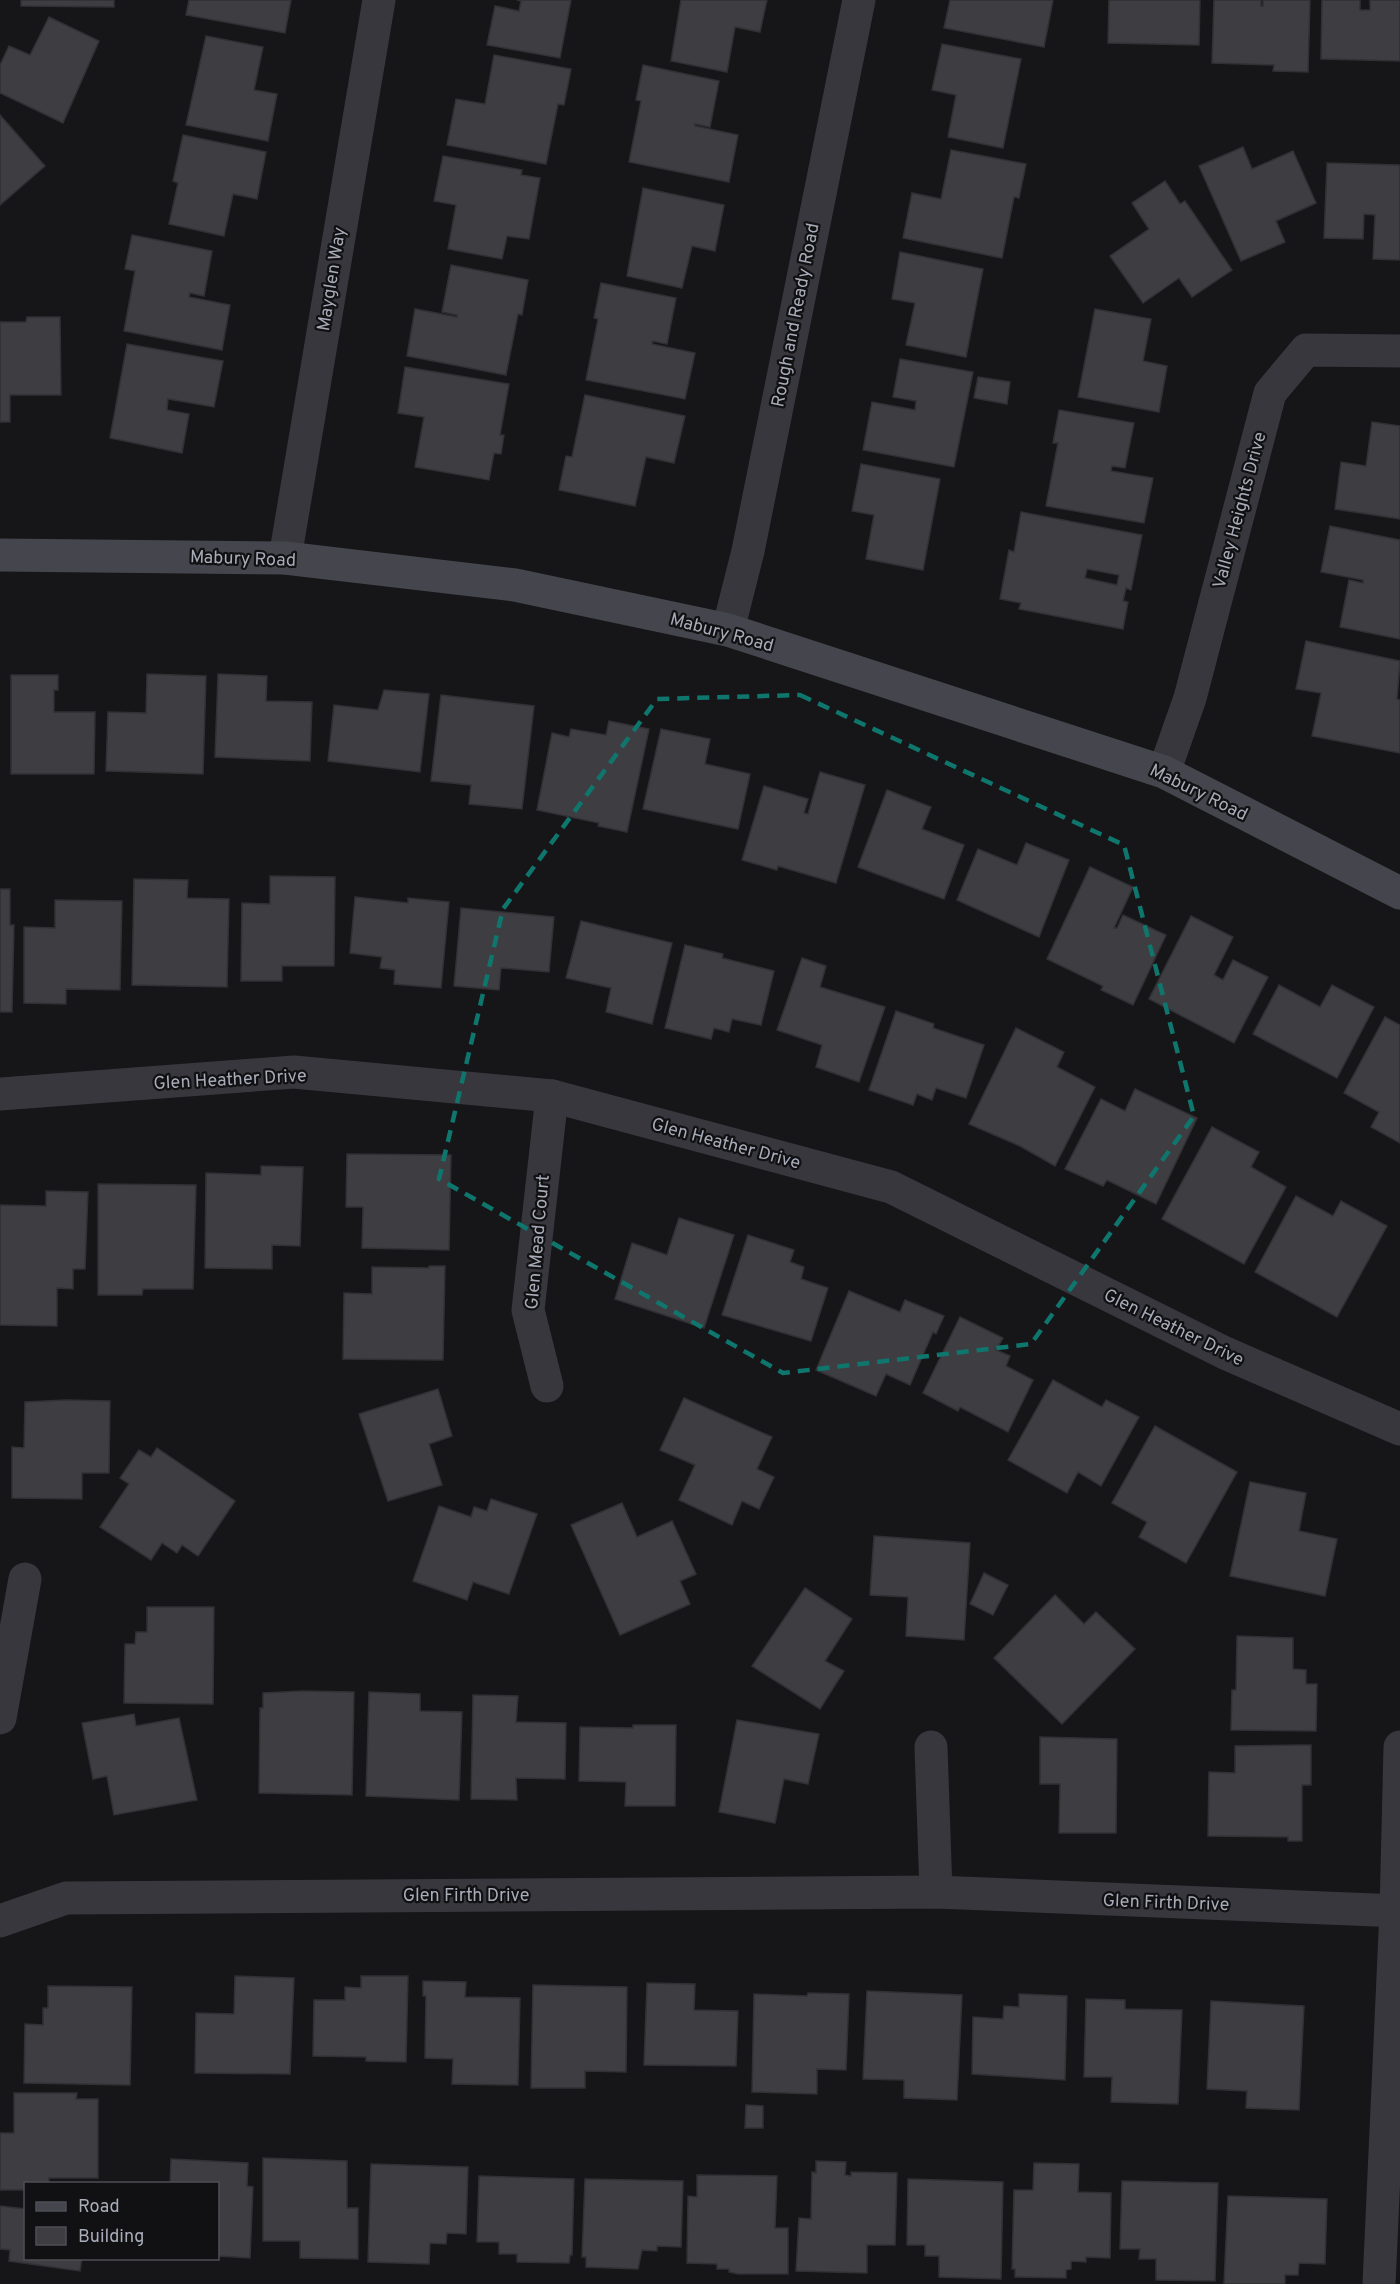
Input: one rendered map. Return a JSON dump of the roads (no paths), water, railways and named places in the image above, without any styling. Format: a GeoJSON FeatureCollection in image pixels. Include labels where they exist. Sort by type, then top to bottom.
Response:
{"type":"FeatureCollection","features":[{"type":"Feature","properties":{"kind":"main road","name":"Mabury Road"},"geometry":{"type":"LineString","coordinates":[[0,555],[285,558],[515,585],[728,630],[1164,772],[1400,893]]}},
{"type":"Feature","properties":{"kind":"street","name":"Mayglen Way"},"geometry":{"type":"LineString","coordinates":[[285,558],[379,0]]}},
{"type":"Feature","properties":{"kind":"street","name":"Rough and Ready Road"},"geometry":{"type":"LineString","coordinates":[[728,630],[748,551],[859,0]]}},
{"type":"Feature","properties":{"kind":"street","name":"Valley Heights Drive"},"geometry":{"type":"LineString","coordinates":[[1164,772],[1190,698],[1269,393],[1306,350],[1400,351]]}},
{"type":"Feature","properties":{"kind":"street","name":"Glen Heather Drive"},"geometry":{"type":"LineString","coordinates":[[0,1094],[294,1072],[552,1096],[891,1187],[1225,1353],[1400,1429]]}},
{"type":"Feature","properties":{"kind":"street","name":"Glen Mead Court"},"geometry":{"type":"LineString","coordinates":[[547,1386],[528,1310],[552,1096]]}},
{"type":"Feature","properties":{"kind":"street"},"geometry":{"type":"LineString","coordinates":[[0,1718],[25,1579]]}},
{"type":"Feature","properties":{"kind":"street"},"geometry":{"type":"LineString","coordinates":[[931,1747],[936,1892]]}},
{"type":"Feature","properties":{"kind":"street"},"geometry":{"type":"LineString","coordinates":[[1379,2284],[1398,1911],[1400,1747]]}},
{"type":"Feature","properties":{"kind":"street","name":"Glen Firth Drive"},"geometry":{"type":"LineString","coordinates":[[0,1922],[66,1898],[936,1892],[1398,1911]]}}]}
